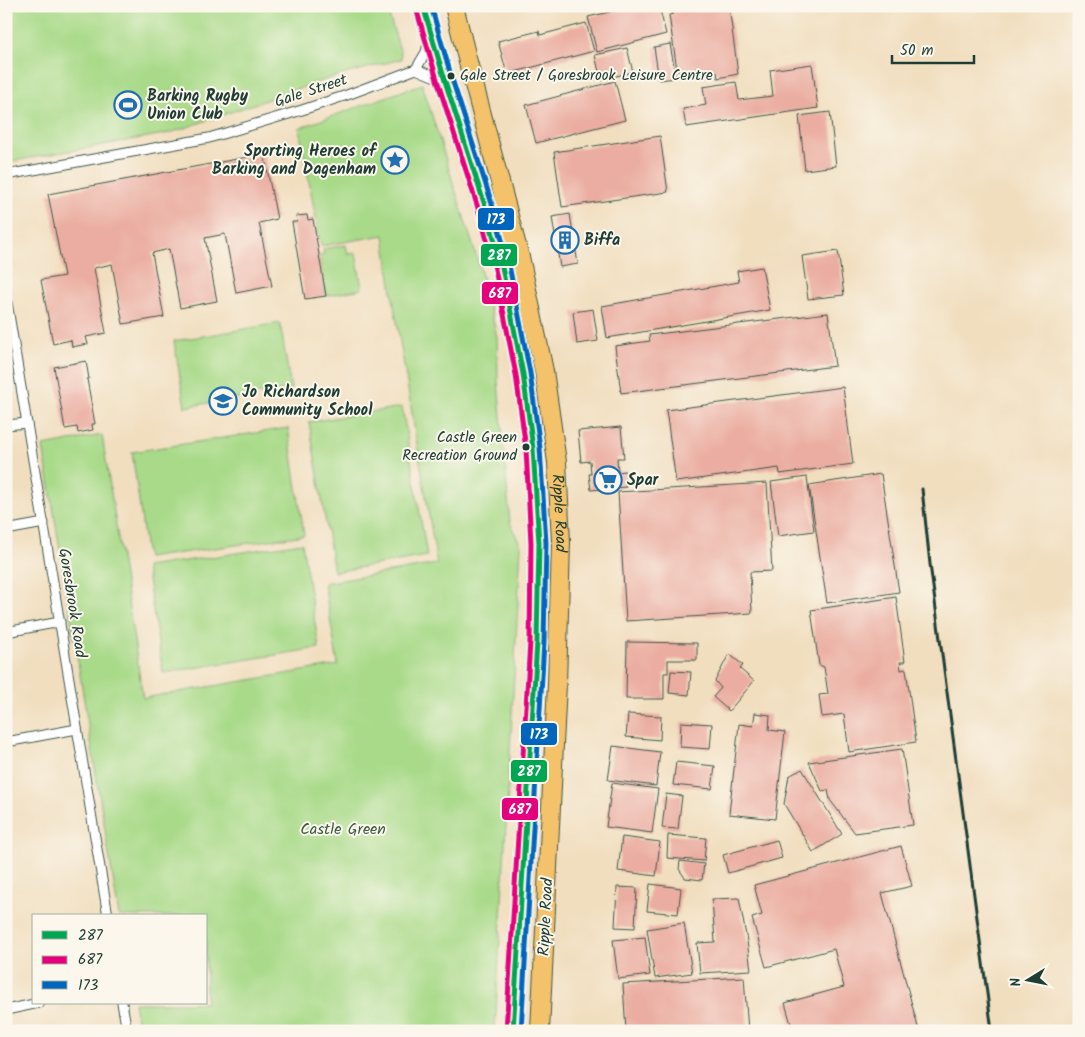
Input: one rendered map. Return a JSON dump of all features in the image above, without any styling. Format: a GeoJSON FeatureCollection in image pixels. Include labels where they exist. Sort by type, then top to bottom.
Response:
{"type":"FeatureCollection","features":[{"type":"Feature","properties":{"kind":"highway","name":"Ripple Road"},"geometry":{"type":"LineString","coordinates":[[423,6],[502,267],[523,374],[533,448],[540,543],[537,642],[513,1031]]}},
{"type":"Feature","properties":{"kind":"highway","name":"Ripple Road"},"geometry":{"type":"LineString","coordinates":[[454,6],[521,261],[544,371],[557,462],[561,542],[557,684],[540,1031]]}},
{"type":"Feature","properties":{"kind":"street"},"geometry":{"type":"LineString","coordinates":[[430,31],[426,52],[416,69],[445,81]]}},
{"type":"Feature","properties":{"kind":"street","name":"Gale Street"},"geometry":{"type":"LineString","coordinates":[[6,175],[209,138],[347,96],[416,69]]}},
{"type":"Feature","properties":{"kind":"street","name":"Goresbrook Road"},"geometry":{"type":"LineString","coordinates":[[6,296],[108,914]]}},
{"type":"Feature","properties":{"kind":"street"},"geometry":{"type":"LineString","coordinates":[[6,426],[27,423]]}},
{"type":"Feature","properties":{"kind":"street"},"geometry":{"type":"LineString","coordinates":[[6,530],[44,523]]}},
{"type":"Feature","properties":{"kind":"street"},"geometry":{"type":"LineString","coordinates":[[6,632],[60,622]]}},
{"type":"Feature","properties":{"kind":"street"},"geometry":{"type":"LineString","coordinates":[[6,742],[77,729]]}},
{"type":"Feature","properties":{"kind":"street"},"geometry":{"type":"LineString","coordinates":[[6,1010],[34,1004]]}},
{"type":"Feature","properties":{"kind":"street"},"geometry":{"type":"LineString","coordinates":[[122,1004],[127,1031]]}},
{"type":"Feature","properties":{"kind":"green space","name":"Barking Rugby Union Club"},"geometry":{"type":"Polygon","coordinates":[[[6,6],[386,6],[401,53],[401,59],[330,78],[170,133],[8,162],[6,151],[6,6]]]}},
{"type":"Feature","properties":{"kind":"green space","name":"Castle Green"},"geometry":{"type":"Polygon","coordinates":[[[422,84],[480,268],[497,337],[498,381],[510,523],[521,546],[495,1031],[139,1031],[134,1004],[208,1004],[208,914],[119,914],[43,446],[102,435],[143,698],[338,665],[324,583],[437,564],[384,235],[321,246],[299,128],[422,84]]]}},
{"type":"Feature","properties":{"kind":"green space"},"geometry":{"type":"Polygon","coordinates":[[[346,245],[348,254],[356,253],[362,289],[326,296],[319,256],[324,255],[323,249],[346,245]]]}},
{"type":"Feature","properties":{"kind":"green space"},"geometry":{"type":"Polygon","coordinates":[[[280,323],[291,389],[185,407],[174,341],[280,323]]]}},
{"type":"Feature","properties":{"kind":"green space"},"geometry":{"type":"Polygon","coordinates":[[[402,407],[427,556],[334,572],[309,422],[402,407]]]}},
{"type":"Feature","properties":{"kind":"green space"},"geometry":{"type":"Polygon","coordinates":[[[288,428],[304,535],[147,558],[132,452],[288,428]]]}},
{"type":"Feature","properties":{"kind":"green space"},"geometry":{"type":"Polygon","coordinates":[[[302,543],[319,648],[163,673],[146,567],[302,543]]]}},
{"type":"Feature","properties":{"kind":"building"},"geometry":{"type":"Polygon","coordinates":[[[635,6],[659,6],[666,34],[597,52],[588,17],[635,6]]]}},
{"type":"Feature","properties":{"kind":"building"},"geometry":{"type":"Polygon","coordinates":[[[672,6],[729,6],[738,74],[718,78],[717,72],[682,77],[681,70],[677,70],[669,15],[673,14],[672,6]]]}},
{"type":"Feature","properties":{"kind":"building"},"geometry":{"type":"Polygon","coordinates":[[[586,23],[594,51],[507,74],[498,41],[539,31],[540,35],[586,23]]]}},
{"type":"Feature","properties":{"kind":"building"},"geometry":{"type":"Polygon","coordinates":[[[670,44],[676,78],[659,80],[654,47],[670,44]]]}},
{"type":"Feature","properties":{"kind":"building"},"geometry":{"type":"Polygon","coordinates":[[[627,48],[633,72],[601,80],[595,55],[627,48]]]}},
{"type":"Feature","properties":{"kind":"building"},"geometry":{"type":"Polygon","coordinates":[[[812,64],[818,108],[686,127],[683,109],[706,105],[703,87],[736,82],[739,100],[773,96],[770,70],[812,64]]]}},
{"type":"Feature","properties":{"kind":"building"},"geometry":{"type":"Polygon","coordinates":[[[615,81],[625,120],[536,143],[526,105],[615,81]]]}},
{"type":"Feature","properties":{"kind":"building"},"geometry":{"type":"Polygon","coordinates":[[[830,112],[836,166],[805,170],[799,116],[830,112]]]}},
{"type":"Feature","properties":{"kind":"building"},"geometry":{"type":"Polygon","coordinates":[[[660,136],[668,192],[562,207],[554,152],[660,136]]]}},
{"type":"Feature","properties":{"kind":"building"},"geometry":{"type":"Polygon","coordinates":[[[264,154],[277,219],[259,223],[272,286],[236,293],[225,234],[205,238],[217,301],[180,308],[169,249],[152,253],[164,317],[123,324],[112,264],[94,268],[106,333],[86,337],[88,344],[72,347],[71,340],[53,344],[41,280],[64,276],[48,194],[264,154]]]}},
{"type":"Feature","properties":{"kind":"building","name":"Biffa"},"geometry":{"type":"Polygon","coordinates":[[[570,214],[578,264],[560,267],[552,217],[570,214]]]}},
{"type":"Feature","properties":{"kind":"building"},"geometry":{"type":"Polygon","coordinates":[[[307,215],[308,220],[313,219],[326,296],[305,299],[292,222],[297,222],[296,216],[307,215]]]}},
{"type":"Feature","properties":{"kind":"building"},"geometry":{"type":"Polygon","coordinates":[[[838,251],[844,295],[808,299],[802,256],[838,251]]]}},
{"type":"Feature","properties":{"kind":"building"},"geometry":{"type":"Polygon","coordinates":[[[762,267],[770,310],[607,338],[602,306],[739,282],[737,271],[762,267]]]}},
{"type":"Feature","properties":{"kind":"building"},"geometry":{"type":"Polygon","coordinates":[[[593,309],[598,341],[577,344],[573,312],[593,309]]]}},
{"type":"Feature","properties":{"kind":"building"},"geometry":{"type":"Polygon","coordinates":[[[828,313],[835,366],[621,393],[615,346],[650,341],[649,335],[828,313]]]}},
{"type":"Feature","properties":{"kind":"building"},"geometry":{"type":"Polygon","coordinates":[[[86,361],[89,379],[87,379],[95,424],[92,424],[93,430],[78,433],[77,427],[65,429],[54,367],[86,361]]]}},
{"type":"Feature","properties":{"kind":"building"},"geometry":{"type":"Polygon","coordinates":[[[843,387],[853,464],[780,474],[779,468],[676,482],[666,410],[843,387]]]}},
{"type":"Feature","properties":{"kind":"building"},"geometry":{"type":"Polygon","coordinates":[[[621,427],[624,458],[617,458],[618,472],[625,471],[626,487],[591,490],[590,461],[581,462],[578,431],[621,427]]]}},
{"type":"Feature","properties":{"kind":"building"},"geometry":{"type":"Polygon","coordinates":[[[881,474],[899,592],[827,603],[809,485],[881,474]]]}},
{"type":"Feature","properties":{"kind":"building"},"geometry":{"type":"Polygon","coordinates":[[[807,477],[814,531],[778,536],[771,482],[807,477]]]}},
{"type":"Feature","properties":{"kind":"building"},"geometry":{"type":"Polygon","coordinates":[[[767,483],[772,571],[750,572],[752,613],[626,621],[618,492],[767,483]]]}},
{"type":"Feature","properties":{"kind":"building"},"geometry":{"type":"Polygon","coordinates":[[[896,597],[905,662],[900,662],[901,670],[906,669],[916,742],[849,752],[844,714],[822,717],[819,695],[828,694],[824,667],[819,665],[811,610],[896,597]]]}},
{"type":"Feature","properties":{"kind":"building"},"geometry":{"type":"Polygon","coordinates":[[[627,642],[697,643],[697,660],[668,660],[668,673],[664,673],[664,699],[626,699],[627,642]]]}},
{"type":"Feature","properties":{"kind":"building"},"geometry":{"type":"Polygon","coordinates":[[[729,654],[743,665],[740,669],[754,681],[729,711],[713,697],[721,688],[715,681],[729,654]]]}},
{"type":"Feature","properties":{"kind":"building"},"geometry":{"type":"Polygon","coordinates":[[[671,671],[691,672],[689,695],[669,693],[671,671]]]}},
{"type":"Feature","properties":{"kind":"building"},"geometry":{"type":"Polygon","coordinates":[[[755,713],[770,715],[769,730],[785,732],[775,819],[729,814],[739,724],[753,726],[755,713]]]}},
{"type":"Feature","properties":{"kind":"building"},"geometry":{"type":"Polygon","coordinates":[[[628,714],[661,716],[660,740],[626,737],[628,714]]]}},
{"type":"Feature","properties":{"kind":"building"},"geometry":{"type":"Polygon","coordinates":[[[681,722],[712,724],[710,749],[680,747],[681,722]]]}},
{"type":"Feature","properties":{"kind":"building"},"geometry":{"type":"Polygon","coordinates":[[[613,746],[660,752],[656,786],[608,780],[613,746]]]}},
{"type":"Feature","properties":{"kind":"building"},"geometry":{"type":"Polygon","coordinates":[[[902,749],[913,825],[855,833],[830,800],[828,790],[822,791],[809,762],[902,749]]]}},
{"type":"Feature","properties":{"kind":"building"},"geometry":{"type":"Polygon","coordinates":[[[676,762],[715,766],[712,789],[673,785],[676,762]]]}},
{"type":"Feature","properties":{"kind":"building"},"geometry":{"type":"Polygon","coordinates":[[[802,769],[842,834],[813,852],[784,804],[789,776],[802,769]]]}},
{"type":"Feature","properties":{"kind":"building"},"geometry":{"type":"Polygon","coordinates":[[[612,783],[658,789],[652,833],[606,827],[612,783]]]}},
{"type":"Feature","properties":{"kind":"building"},"geometry":{"type":"Polygon","coordinates":[[[666,794],[682,796],[678,829],[662,828],[666,794]]]}},
{"type":"Feature","properties":{"kind":"building"},"geometry":{"type":"Polygon","coordinates":[[[668,835],[706,838],[704,861],[667,858],[668,835]]]}},
{"type":"Feature","properties":{"kind":"building"},"geometry":{"type":"Polygon","coordinates":[[[622,837],[660,842],[656,876],[618,871],[622,837]]]}},
{"type":"Feature","properties":{"kind":"building"},"geometry":{"type":"Polygon","coordinates":[[[777,840],[782,858],[728,873],[723,855],[777,840]]]}},
{"type":"Feature","properties":{"kind":"building"},"geometry":{"type":"Polygon","coordinates":[[[901,846],[912,886],[882,893],[919,1031],[793,1031],[785,1003],[844,987],[834,949],[766,967],[752,918],[762,915],[754,885],[901,846]]]}},
{"type":"Feature","properties":{"kind":"building"},"geometry":{"type":"Polygon","coordinates":[[[680,861],[704,864],[702,880],[685,878],[679,869],[680,861]]]}},
{"type":"Feature","properties":{"kind":"building"},"geometry":{"type":"Polygon","coordinates":[[[650,884],[681,888],[678,914],[647,911],[650,884]]]}},
{"type":"Feature","properties":{"kind":"building"},"geometry":{"type":"Polygon","coordinates":[[[617,887],[637,888],[635,928],[615,927],[617,887]]]}},
{"type":"Feature","properties":{"kind":"building"},"geometry":{"type":"Polygon","coordinates":[[[739,898],[751,970],[700,973],[697,943],[715,942],[712,899],[739,898]]]}},
{"type":"Feature","properties":{"kind":"building"},"geometry":{"type":"Polygon","coordinates":[[[684,923],[692,973],[655,978],[647,929],[684,923]]]}},
{"type":"Feature","properties":{"kind":"building"},"geometry":{"type":"Polygon","coordinates":[[[645,937],[650,975],[618,979],[613,940],[645,937]]]}},
{"type":"Feature","properties":{"kind":"building"},"geometry":{"type":"Polygon","coordinates":[[[744,977],[748,1031],[626,1031],[623,984],[744,977]]]}},
{"type":"Feature","properties":{"kind":"railway"},"geometry":{"type":"LineString","coordinates":[[922,489],[930,564],[992,1031]]}},
{"type":"Feature","properties":{"kind":"transit line","name":"287"},"geometry":{"type":"LineString","coordinates":[[423,6],[502,267],[523,374],[533,448],[539,543],[537,642],[513,1031]]}},
{"type":"Feature","properties":{"kind":"transit line","name":"173"},"geometry":{"type":"LineString","coordinates":[[431,6],[509,265],[530,373],[540,448],[546,543],[544,642],[521,1031]]}},
{"type":"Feature","properties":{"kind":"transit line","name":"687"},"geometry":{"type":"LineString","coordinates":[[416,8],[495,269],[516,375],[526,449],[531,543],[530,642],[506,1031]]}},
{"type":"Feature","properties":{"kind":"place","name":"Gale Street / Goresbrook Leisure Centre"},"geometry":{"type":"Point","coordinates":[451,76]}},
{"type":"Feature","properties":{"kind":"place","name":"Barking Rugby Union Club"},"geometry":{"type":"Point","coordinates":[128,105]}},
{"type":"Feature","properties":{"kind":"place","name":"Sporting Heroes of Barking and Dagenham"},"geometry":{"type":"Point","coordinates":[395,160]}},
{"type":"Feature","properties":{"kind":"place","name":"Biffa"},"geometry":{"type":"Point","coordinates":[565,240]}},
{"type":"Feature","properties":{"kind":"place","name":"Jo Richardson Community School"},"geometry":{"type":"Point","coordinates":[223,401]}},
{"type":"Feature","properties":{"kind":"place","name":"Castle Green Recreation Ground"},"geometry":{"type":"Point","coordinates":[526,447]}},
{"type":"Feature","properties":{"kind":"place","name":"Spar"},"geometry":{"type":"Point","coordinates":[608,480]}}]}
